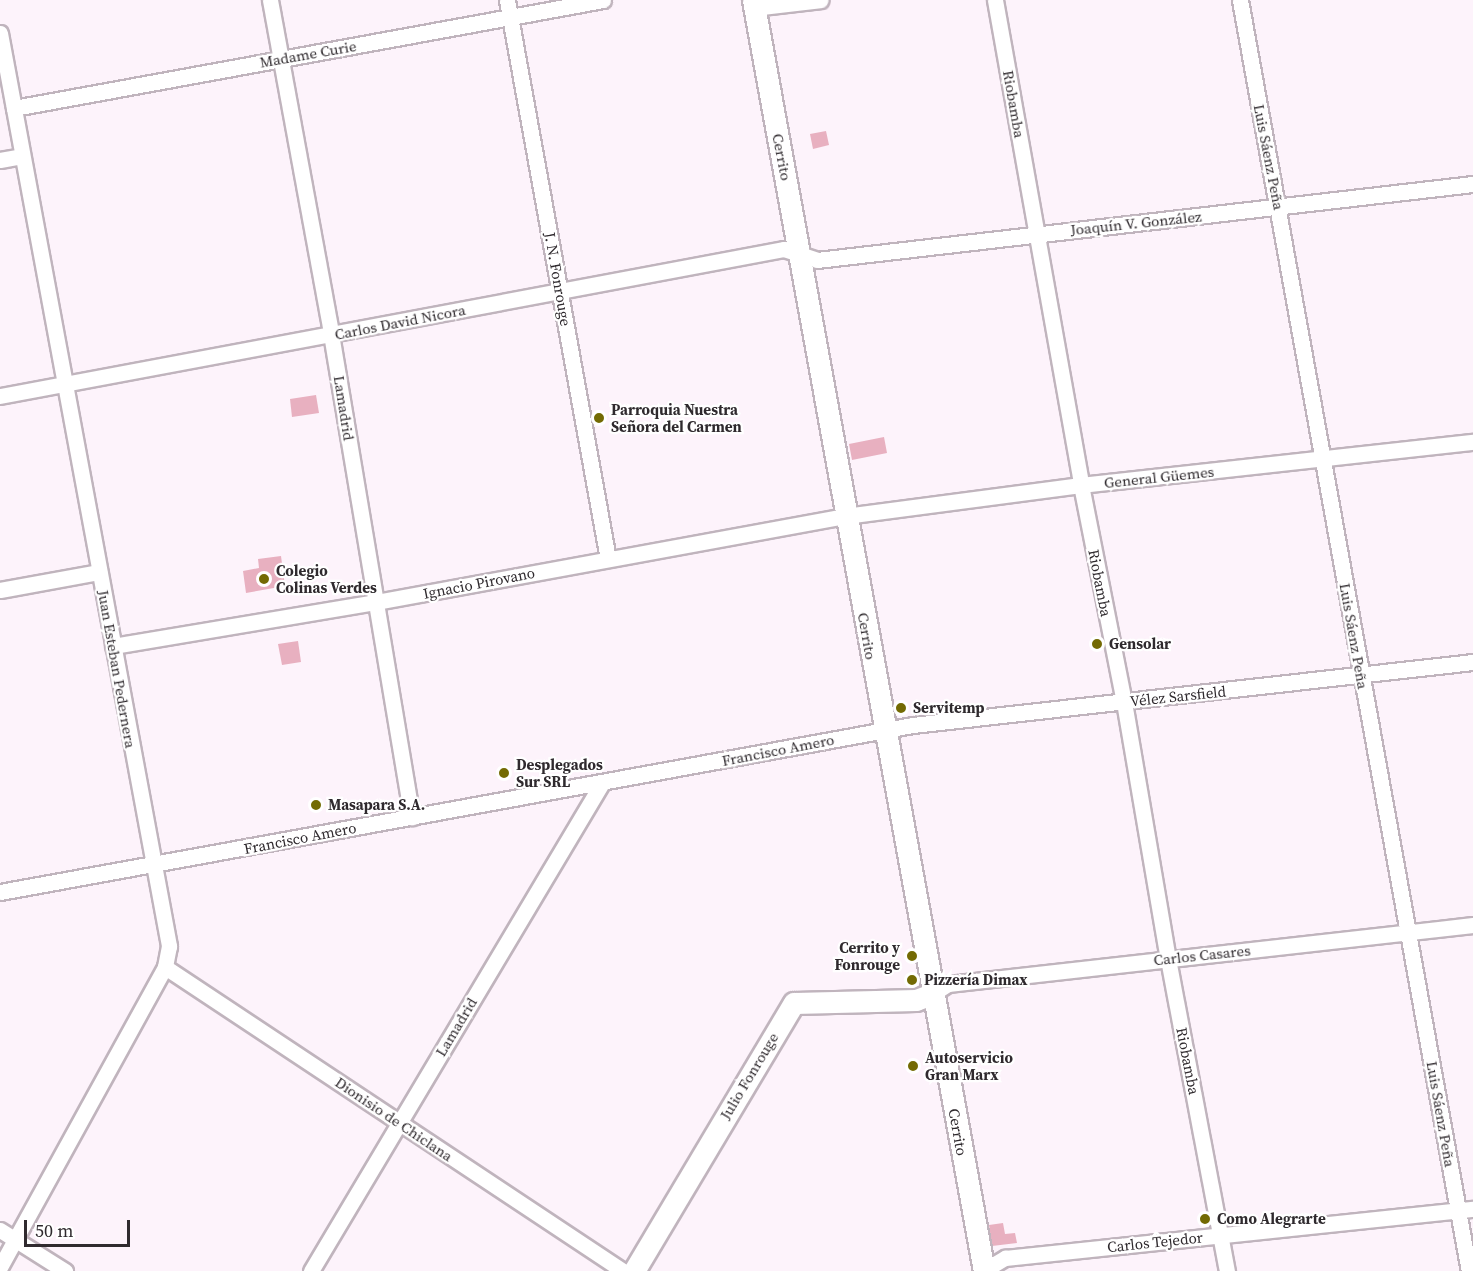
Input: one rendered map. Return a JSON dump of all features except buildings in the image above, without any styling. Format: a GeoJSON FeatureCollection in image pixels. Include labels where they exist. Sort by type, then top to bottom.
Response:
{"type":"FeatureCollection","features":[{"type":"Feature","properties":{"kind":"main road","name":"Cerrito"},"geometry":{"type":"LineString","coordinates":[[753,4],[984,1270]]}},
{"type":"Feature","properties":{"kind":"main road","name":"Julio Fonrouge"},"geometry":{"type":"LineString","coordinates":[[634,1271],[794,1003],[916,1000],[934,993]]}},
{"type":"Feature","properties":{"kind":"street","name":"Lamadrid"},"geometry":{"type":"LineString","coordinates":[[270,0],[331,334],[412,817]]}},
{"type":"Feature","properties":{"kind":"street","name":"J. N. Fonrouge"},"geometry":{"type":"LineString","coordinates":[[507,0],[608,559]]}},
{"type":"Feature","properties":{"kind":"street","name":"Madame Curie"},"geometry":{"type":"LineString","coordinates":[[14,108],[603,0]]}},
{"type":"Feature","properties":{"kind":"street"},"geometry":{"type":"LineString","coordinates":[[753,4],[821,0]]}},
{"type":"Feature","properties":{"kind":"street","name":"Riobamba"},"geometry":{"type":"LineString","coordinates":[[995,0],[1081,485],[1124,702],[1168,959],[1227,1271]]}},
{"type":"Feature","properties":{"kind":"street","name":"Luis Sáenz Peña"},"geometry":{"type":"LineString","coordinates":[[1240,0],[1361,676],[1466,1209],[1469,1271]]}},
{"type":"Feature","properties":{"kind":"street","name":"Juan Esteban Pedernera"},"geometry":{"type":"LineString","coordinates":[[0,33],[152,866],[169,946],[165,967],[0,1267]]}},
{"type":"Feature","properties":{"kind":"street"},"geometry":{"type":"LineString","coordinates":[[0,160],[22,156]]}},
{"type":"Feature","properties":{"kind":"street","name":"Joaquín V. González"},"geometry":{"type":"LineString","coordinates":[[800,253],[817,260],[1473,184]]}},
{"type":"Feature","properties":{"kind":"street","name":"Carlos David Nicora"},"geometry":{"type":"LineString","coordinates":[[0,396],[784,249],[800,253]]}},
{"type":"Feature","properties":{"kind":"street","name":"General Güemes"},"geometry":{"type":"LineString","coordinates":[[845,516],[1081,485],[1473,442]]}},
{"type":"Feature","properties":{"kind":"street","name":"Ignacio Pirovano"},"geometry":{"type":"LineString","coordinates":[[113,646],[376,602],[845,516]]}},
{"type":"Feature","properties":{"kind":"street"},"geometry":{"type":"LineString","coordinates":[[0,590],[99,572]]}},
{"type":"Feature","properties":{"kind":"street","name":"Vélez Sarsfield"},"geometry":{"type":"LineString","coordinates":[[884,730],[1473,662]]}},
{"type":"Feature","properties":{"kind":"street","name":"Francisco Amero"},"geometry":{"type":"LineString","coordinates":[[0,892],[152,866],[884,730]]}},
{"type":"Feature","properties":{"kind":"street","name":"Lamadrid"},"geometry":{"type":"LineString","coordinates":[[311,1271],[602,783]]}},
{"type":"Feature","properties":{"kind":"street","name":"Carlos Casares"},"geometry":{"type":"LineString","coordinates":[[934,993],[938,988],[948,984],[1473,925]]}},
{"type":"Feature","properties":{"kind":"street","name":"Dionisio de Chiclana"},"geometry":{"type":"LineString","coordinates":[[165,967],[623,1271]]}},
{"type":"Feature","properties":{"kind":"street","name":"Carlos Tejedor"},"geometry":{"type":"LineString","coordinates":[[984,1270],[1005,1258],[1466,1209]]}},
{"type":"Feature","properties":{"kind":"street"},"geometry":{"type":"LineString","coordinates":[[0,1230],[64,1271]]}},
{"type":"Feature","properties":{"kind":"place","name":"Parroquia Nuestra Señora del Carmen"},"geometry":{"type":"Point","coordinates":[599,418]}},
{"type":"Feature","properties":{"kind":"place","name":"Colegio Colinas Verdes"},"geometry":{"type":"Point","coordinates":[264,579]}},
{"type":"Feature","properties":{"kind":"place","name":"Gensolar"},"geometry":{"type":"Point","coordinates":[1097,644]}},
{"type":"Feature","properties":{"kind":"place","name":"Servitemp"},"geometry":{"type":"Point","coordinates":[901,708]}},
{"type":"Feature","properties":{"kind":"place","name":"Desplegados Sur SRL"},"geometry":{"type":"Point","coordinates":[504,773]}},
{"type":"Feature","properties":{"kind":"place","name":"Masapara S.A."},"geometry":{"type":"Point","coordinates":[316,805]}},
{"type":"Feature","properties":{"kind":"place","name":"Cerrito y Fonrouge"},"geometry":{"type":"Point","coordinates":[912,956]}},
{"type":"Feature","properties":{"kind":"place","name":"Pizzería Dimax"},"geometry":{"type":"Point","coordinates":[912,980]}},
{"type":"Feature","properties":{"kind":"place","name":"Autoservicio Gran Marx"},"geometry":{"type":"Point","coordinates":[913,1066]}},
{"type":"Feature","properties":{"kind":"place","name":"Como Alegrarte"},"geometry":{"type":"Point","coordinates":[1205,1219]}}]}
